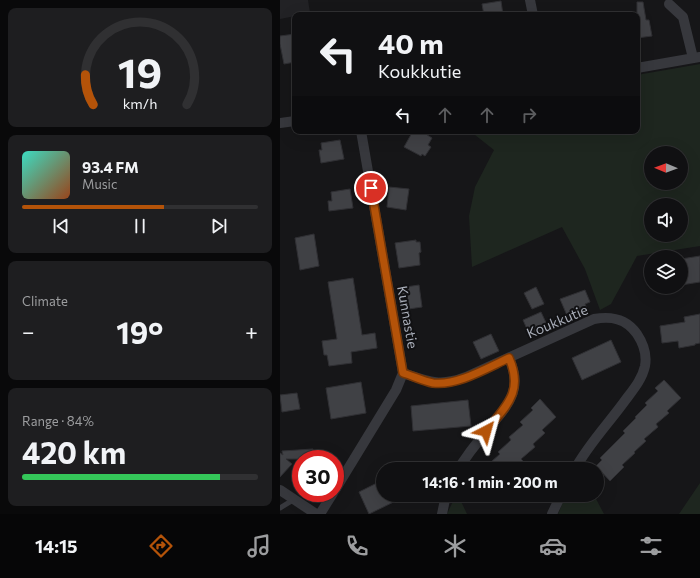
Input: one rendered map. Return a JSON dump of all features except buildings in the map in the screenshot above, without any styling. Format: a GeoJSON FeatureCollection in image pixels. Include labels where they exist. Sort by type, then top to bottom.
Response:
{"type":"FeatureCollection","features":[{"type":"Feature","properties":{"kind":"street"},"geometry":{"type":"LineString","coordinates":[[530,0],[532,12]]}},
{"type":"Feature","properties":{"kind":"street"},"geometry":{"type":"LineString","coordinates":[[640,67],[696,57],[683,16],[669,4]]}},
{"type":"Feature","properties":{"kind":"street"},"geometry":{"type":"LineString","coordinates":[[280,123],[292,121]]}},
{"type":"Feature","properties":{"kind":"street","name":"Kunnastie"},"geometry":{"type":"LineString","coordinates":[[362,134],[403,373]]}},
{"type":"Feature","properties":{"kind":"street","name":"Koukkutie"},"geometry":{"type":"LineString","coordinates":[[403,373],[433,383],[455,381],[594,319],[606,317],[618,319],[633,328],[643,344],[646,363],[640,380],[579,462]]}},
{"type":"Feature","properties":{"kind":"street"},"geometry":{"type":"LineString","coordinates":[[463,462],[506,407],[511,397],[515,379],[514,369],[509,358]]}},
{"type":"Feature","properties":{"kind":"street"},"geometry":{"type":"LineString","coordinates":[[344,475],[396,390],[403,373]]}},
{"type":"Feature","properties":{"kind":"street"},"geometry":{"type":"LineString","coordinates":[[280,490],[292,499]]}},
{"type":"Feature","properties":{"kind":"street"},"geometry":{"type":"LineString","coordinates":[[296,502],[316,514]]}},
{"type":"Feature","properties":{"kind":"street"},"geometry":{"type":"LineString","coordinates":[[320,514],[327,502]]}},
{"type":"Feature","properties":{"kind":"street"},"geometry":{"type":"LineString","coordinates":[[442,514],[445,502]]}},
{"type":"Feature","properties":{"kind":"street"},"geometry":{"type":"LineString","coordinates":[[552,514],[557,502]]}},
{"type":"Feature","properties":{"kind":"lane"},"geometry":{"type":"LineString","coordinates":[[280,508],[292,501]]}},
{"type":"Feature","properties":{"kind":"shaded area"},"geometry":{"type":"Polygon","coordinates":[[[280,0],[308,0],[310,12],[292,12],[292,17],[280,19],[280,0]]]}},
{"type":"Feature","properties":{"kind":"shaded area"},"geometry":{"type":"Polygon","coordinates":[[[700,64],[700,246],[675,250],[644,250],[644,255],[637,256],[611,304],[600,310],[585,269],[562,227],[472,267],[469,216],[475,187],[494,150],[474,134],[640,134],[640,74],[700,64]]]}},
{"type":"Feature","properties":{"kind":"shaded area"},"geometry":{"type":"Polygon","coordinates":[[[700,483],[700,514],[679,514],[700,483]]]}},
{"type":"Feature","properties":{"kind":"shaded area"},"geometry":{"type":"Polygon","coordinates":[[[453,502],[461,502],[467,514],[447,514],[453,502]]]}},
{"type":"Feature","properties":{"kind":"shaded area"},"geometry":{"type":"Polygon","coordinates":[[[563,502],[598,502],[604,514],[558,514],[563,502]]]}},
{"type":"Feature","properties":{"kind":"route"},"geometry":{"type":"LineString","coordinates":[[371,188],[403,373],[433,383],[442,383],[455,381],[466,377],[509,358],[514,369],[514,388],[506,407],[486,431]]}}]}
